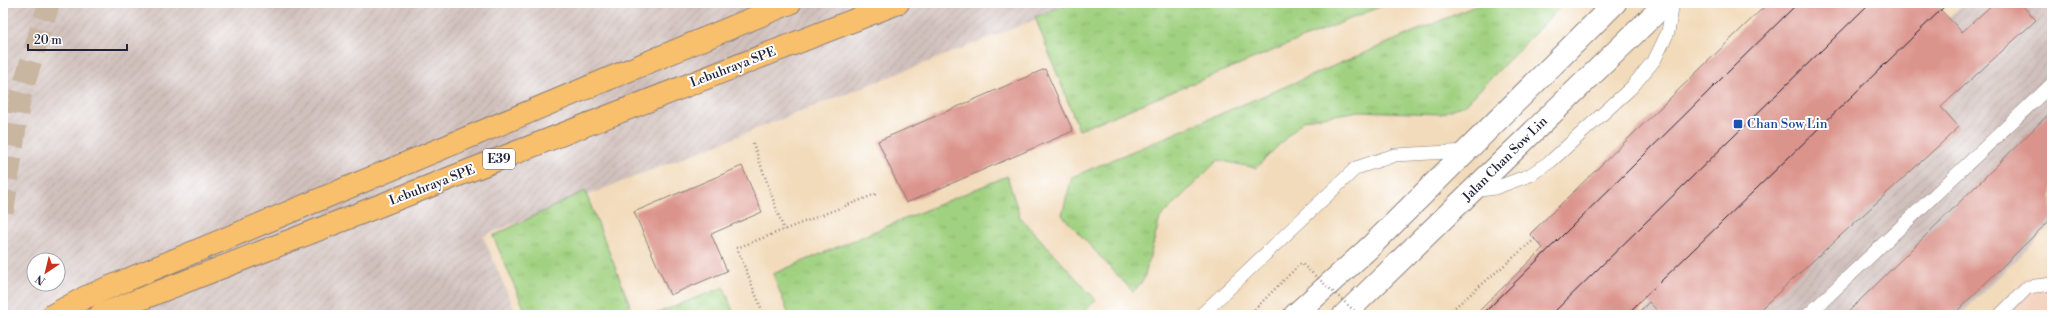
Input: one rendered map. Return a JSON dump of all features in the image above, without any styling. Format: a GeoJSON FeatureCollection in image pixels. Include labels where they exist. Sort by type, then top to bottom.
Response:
{"type":"FeatureCollection","features":[{"type":"Feature","properties":{"kind":"highway","name":"E39"},"geometry":{"type":"LineString","coordinates":[[53,315],[86,297],[790,3]]}},
{"type":"Feature","properties":{"kind":"highway","name":"Lebuhraya SPE"},"geometry":{"type":"LineString","coordinates":[[100,315],[898,3]]}},
{"type":"Feature","properties":{"kind":"street"},"geometry":{"type":"LineString","coordinates":[[1295,315],[1370,247],[1615,3]]}},
{"type":"Feature","properties":{"kind":"street","name":"Jalan Chan Sow Lin"},"geometry":{"type":"LineString","coordinates":[[1344,315],[1666,3]]}},
{"type":"Feature","properties":{"kind":"lane"},"geometry":{"type":"LineString","coordinates":[[1472,192],[1495,188],[1530,175],[1551,161],[1632,88],[1655,59],[1668,32],[1673,3]]}},
{"type":"Feature","properties":{"kind":"lane"},"geometry":{"type":"LineString","coordinates":[[1808,315],[2052,84]]}},
{"type":"Feature","properties":{"kind":"lane"},"geometry":{"type":"LineString","coordinates":[[1201,315],[1356,168],[1395,155],[1467,151]]}},
{"type":"Feature","properties":{"kind":"lane"},"geometry":{"type":"LineString","coordinates":[[2000,315],[2028,287],[2052,284]]}},
{"type":"Feature","properties":{"kind":"path"},"geometry":{"type":"LineString","coordinates":[[753,143],[784,230]]}},
{"type":"Feature","properties":{"kind":"path"},"geometry":{"type":"LineString","coordinates":[[764,315],[737,248],[876,194]]}},
{"type":"Feature","properties":{"kind":"path"},"geometry":{"type":"LineString","coordinates":[[1446,315],[1535,239]]}},
{"type":"Feature","properties":{"kind":"path"},"geometry":{"type":"LineString","coordinates":[[1249,315],[1301,263],[1359,315]]}},
{"type":"Feature","properties":{"kind":"shaded area"},"geometry":{"type":"Polygon","coordinates":[[[3,3],[1078,3],[483,236],[517,315],[3,315],[3,3]]]}},
{"type":"Feature","properties":{"kind":"shaded area"},"geometry":{"type":"Polygon","coordinates":[[[1964,3],[2052,3],[2052,224],[1960,315],[1640,315],[1964,3]]]}},
{"type":"Feature","properties":{"kind":"shaded area"},"geometry":{"type":"Polygon","coordinates":[[[2052,270],[2052,315],[1988,315],[2026,278],[2052,270]]]}},
{"type":"Feature","properties":{"kind":"green space"},"geometry":{"type":"Polygon","coordinates":[[[1071,3],[1389,3],[1079,130],[1035,17],[1071,3]]]}},
{"type":"Feature","properties":{"kind":"green space"},"geometry":{"type":"Polygon","coordinates":[[[1482,3],[1564,3],[1466,104],[1441,114],[1359,111],[1304,120],[1256,168],[1218,160],[1160,218],[1144,279],[1133,292],[1062,215],[1072,177],[1482,3]]]}},
{"type":"Feature","properties":{"kind":"green space"},"geometry":{"type":"Polygon","coordinates":[[[1007,176],[1020,217],[1096,300],[1080,315],[789,315],[773,274],[1007,176]]]}},
{"type":"Feature","properties":{"kind":"green space"},"geometry":{"type":"Polygon","coordinates":[[[585,191],[634,315],[527,315],[493,236],[585,191]]]}},
{"type":"Feature","properties":{"kind":"green space"},"geometry":{"type":"Polygon","coordinates":[[[724,287],[734,315],[652,315],[724,287]]]}},
{"type":"Feature","properties":{"kind":"building","name":"Chan Sow Lin"},"geometry":{"type":"Polygon","coordinates":[[[1768,3],[1934,3],[1962,32],[1994,3],[2020,3],[2036,20],[1941,107],[1959,127],[1754,315],[1661,315],[1649,302],[1636,315],[1475,315],[1543,248],[1530,234],[1768,3]]]}},
{"type":"Feature","properties":{"kind":"building"},"geometry":{"type":"Polygon","coordinates":[[[1045,69],[1073,131],[906,203],[878,141],[1045,69]]]}},
{"type":"Feature","properties":{"kind":"building"},"geometry":{"type":"Polygon","coordinates":[[[2052,111],[2052,218],[1953,315],[1845,315],[2052,111]]]}},
{"type":"Feature","properties":{"kind":"building"},"geometry":{"type":"Polygon","coordinates":[[[742,166],[762,212],[711,234],[727,271],[670,295],[634,212],[742,166]]]}},
{"type":"Feature","properties":{"kind":"tunnel"},"geometry":{"type":"LineString","coordinates":[[3,212],[20,97],[49,3]]}},
{"type":"Feature","properties":{"kind":"tram line"},"geometry":{"type":"LineString","coordinates":[[1482,315],[1798,3]]}},
{"type":"Feature","properties":{"kind":"tram line"},"geometry":{"type":"LineString","coordinates":[[1551,315],[1870,3]]}},
{"type":"Feature","properties":{"kind":"tram line"},"geometry":{"type":"LineString","coordinates":[[1626,315],[1948,3]]}},
{"type":"Feature","properties":{"kind":"place","name":"Chan Sow Lin"},"geometry":{"type":"Point","coordinates":[1738,124]}}]}
